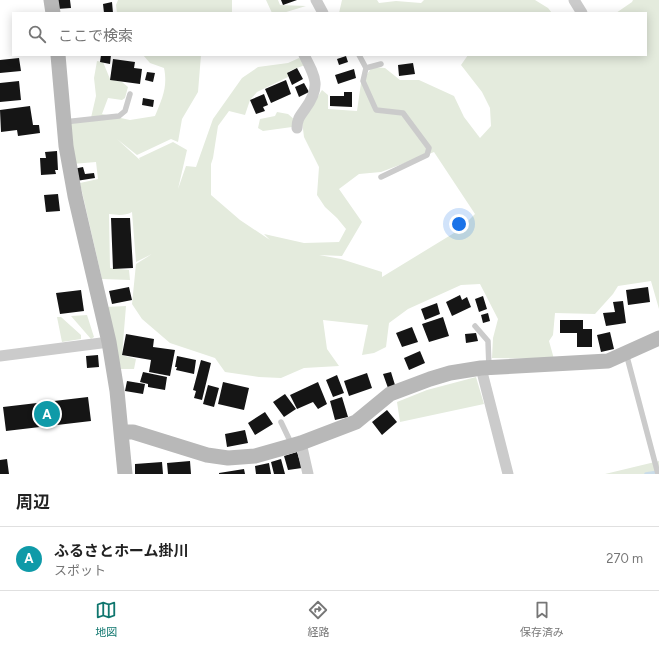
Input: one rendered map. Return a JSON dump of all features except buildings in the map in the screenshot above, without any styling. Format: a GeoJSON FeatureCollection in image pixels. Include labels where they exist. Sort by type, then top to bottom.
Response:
{"type":"FeatureCollection","features":[{"type":"Feature","properties":{"kind":"street"},"geometry":{"type":"LineString","coordinates":[[51,0],[52,12]]}},
{"type":"Feature","properties":{"kind":"street"},"geometry":{"type":"LineString","coordinates":[[316,0],[323,12]]}},
{"type":"Feature","properties":{"kind":"street"},"geometry":{"type":"LineString","coordinates":[[574,0],[581,12]]}},
{"type":"Feature","properties":{"kind":"street"},"geometry":{"type":"LineString","coordinates":[[58,56],[66,146],[75,196],[109,342],[117,391],[125,474]]}},
{"type":"Feature","properties":{"kind":"street"},"geometry":{"type":"LineString","coordinates":[[297,128],[297,120],[313,98],[316,87],[311,68],[305,56]]}},
{"type":"Feature","properties":{"kind":"street"},"geometry":{"type":"LineString","coordinates":[[121,432],[133,432],[207,454],[228,458],[254,456],[296,444],[356,422],[390,394],[430,378],[450,373],[485,368],[608,361],[659,338]]}},
{"type":"Feature","properties":{"kind":"street"},"geometry":{"type":"LineString","coordinates":[[0,356],[109,342]]}},
{"type":"Feature","properties":{"kind":"street"},"geometry":{"type":"LineString","coordinates":[[485,368],[508,474]]}},
{"type":"Feature","properties":{"kind":"street"},"geometry":{"type":"LineString","coordinates":[[296,444],[308,474]]}},
{"type":"Feature","properties":{"kind":"lane"},"geometry":{"type":"LineString","coordinates":[[360,56],[366,68],[363,81],[376,110],[403,113],[429,148],[427,155],[381,177]]}},
{"type":"Feature","properties":{"kind":"lane"},"geometry":{"type":"LineString","coordinates":[[366,68],[381,64]]}},
{"type":"Feature","properties":{"kind":"lane"},"geometry":{"type":"LineString","coordinates":[[64,122],[119,116],[125,111],[130,94]]}},
{"type":"Feature","properties":{"kind":"lane"},"geometry":{"type":"LineString","coordinates":[[475,326],[488,341],[485,368]]}},
{"type":"Feature","properties":{"kind":"lane"},"geometry":{"type":"LineString","coordinates":[[626,353],[658,474]]}},
{"type":"Feature","properties":{"kind":"lane"},"geometry":{"type":"LineString","coordinates":[[281,422],[296,444]]}},
{"type":"Feature","properties":{"kind":"shaded area"},"geometry":{"type":"Polygon","coordinates":[[[118,0],[232,0],[232,12],[117,12],[116,5],[118,0]]]}},
{"type":"Feature","properties":{"kind":"shaded area"},"geometry":{"type":"Polygon","coordinates":[[[266,0],[278,0],[280,5],[306,6],[286,12],[272,12],[266,0]]]}},
{"type":"Feature","properties":{"kind":"shaded area"},"geometry":{"type":"Polygon","coordinates":[[[342,0],[377,0],[379,3],[396,1],[421,3],[424,0],[535,0],[548,8],[551,12],[339,12],[342,0]]]}},
{"type":"Feature","properties":{"kind":"shaded area"},"geometry":{"type":"Polygon","coordinates":[[[633,0],[659,0],[659,309],[651,281],[618,286],[613,294],[595,314],[555,313],[553,335],[549,341],[554,359],[492,358],[493,338],[498,319],[480,284],[461,285],[408,309],[389,323],[386,347],[374,353],[362,355],[368,325],[323,320],[327,349],[339,366],[304,368],[281,378],[259,377],[225,372],[215,358],[170,343],[142,319],[132,304],[136,264],[152,254],[136,262],[132,212],[124,215],[109,214],[110,268],[129,270],[130,280],[102,279],[80,183],[98,179],[96,162],[72,164],[67,121],[90,122],[96,96],[94,78],[97,61],[103,62],[110,79],[122,82],[128,87],[125,98],[122,100],[108,98],[102,114],[130,120],[155,116],[164,93],[164,68],[150,63],[144,56],[201,56],[198,92],[182,119],[178,142],[171,139],[137,155],[117,139],[140,160],[139,158],[173,142],[187,150],[178,189],[186,166],[196,167],[213,119],[242,78],[258,67],[288,63],[299,58],[305,65],[289,71],[288,77],[257,92],[250,100],[245,115],[229,111],[218,126],[211,164],[211,195],[240,220],[270,240],[264,234],[304,243],[339,242],[346,229],[325,207],[317,195],[319,167],[304,137],[302,121],[322,90],[328,95],[328,109],[357,111],[361,83],[372,67],[385,68],[400,80],[419,80],[454,96],[464,117],[480,138],[491,126],[490,108],[482,92],[461,65],[467,56],[647,56],[647,12],[617,12],[633,0]],[[434,152],[381,172],[359,174],[339,189],[362,222],[342,256],[319,255],[341,259],[382,272],[382,277],[459,230],[475,214],[434,152]]]}},
{"type":"Feature","properties":{"kind":"shaded area"},"geometry":{"type":"Polygon","coordinates":[[[277,112],[288,114],[295,120],[292,127],[263,131],[258,128],[260,119],[275,116],[277,112]]]}},
{"type":"Feature","properties":{"kind":"shaded area"},"geometry":{"type":"Polygon","coordinates":[[[126,306],[122,355],[136,359],[134,369],[121,369],[105,307],[126,306]]]}},
{"type":"Feature","properties":{"kind":"shaded area"},"geometry":{"type":"Polygon","coordinates":[[[87,315],[94,337],[91,339],[71,316],[87,315]]]}},
{"type":"Feature","properties":{"kind":"shaded area"},"geometry":{"type":"Polygon","coordinates":[[[57,317],[61,317],[81,335],[81,339],[62,342],[57,317]]]}},
{"type":"Feature","properties":{"kind":"shaded area"},"geometry":{"type":"Polygon","coordinates":[[[476,377],[484,404],[400,422],[397,402],[427,390],[476,377]]]}},
{"type":"Feature","properties":{"kind":"shaded area"},"geometry":{"type":"Polygon","coordinates":[[[659,461],[659,474],[605,474],[659,461]]]}},
{"type":"Feature","properties":{"kind":"waterway"},"geometry":{"type":"LineString","coordinates":[[646,474],[658,472]]}},
{"type":"Feature","properties":{"kind":"place","name":"ふるさとホーム掛川"},"geometry":{"type":"Point","coordinates":[47,414]}}]}
